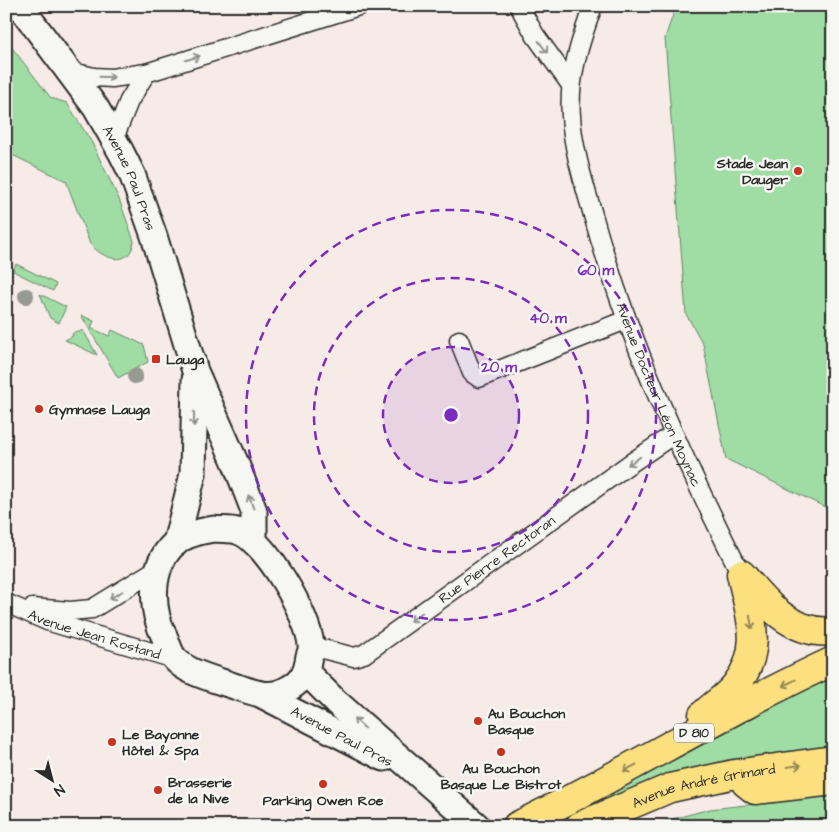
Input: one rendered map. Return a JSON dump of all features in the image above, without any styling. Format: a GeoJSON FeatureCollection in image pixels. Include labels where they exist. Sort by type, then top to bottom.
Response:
{"type":"FeatureCollection","features":[{"type":"Feature","properties":{"kind":"main road"},"geometry":{"type":"LineString","coordinates":[[741,574],[758,595],[777,613],[794,625],[812,630],[833,631]]}},
{"type":"Feature","properties":{"kind":"main road"},"geometry":{"type":"LineString","coordinates":[[660,752],[734,687],[748,668],[753,644],[752,626],[741,574]]}},
{"type":"Feature","properties":{"kind":"main road","name":"D 810"},"geometry":{"type":"LineString","coordinates":[[517,826],[557,807],[753,700],[833,662]]}},
{"type":"Feature","properties":{"kind":"main road","name":"Avenue André Grimard"},"geometry":{"type":"LineString","coordinates":[[580,826],[670,788],[734,774],[833,760]]}},
{"type":"Feature","properties":{"kind":"main road"},"geometry":{"type":"LineString","coordinates":[[734,774],[755,790],[833,781]]}},
{"type":"Feature","properties":{"kind":"street","name":"Avenue Paul Pras"},"geometry":{"type":"LineString","coordinates":[[20,6],[96,108],[132,174],[154,236],[195,371],[254,511],[254,542]]}},
{"type":"Feature","properties":{"kind":"street"},"geometry":{"type":"LineString","coordinates":[[68,72],[112,78],[146,73],[337,10],[359,6]]}},
{"type":"Feature","properties":{"kind":"street"},"geometry":{"type":"LineString","coordinates":[[519,6],[535,35],[571,85]]}},
{"type":"Feature","properties":{"kind":"street","name":"Avenue Docteur Léon Moynac"},"geometry":{"type":"LineString","coordinates":[[593,6],[579,44],[571,85],[570,116],[582,177],[603,251],[626,320],[655,394],[741,574]]}},
{"type":"Feature","properties":{"kind":"street"},"geometry":{"type":"LineString","coordinates":[[114,138],[129,101],[146,73]]}},
{"type":"Feature","properties":{"kind":"street"},"geometry":{"type":"LineString","coordinates":[[459,340],[472,373],[479,378],[626,320]]}},
{"type":"Feature","properties":{"kind":"street","name":"Avenue Paul Pras"},"geometry":{"type":"LineString","coordinates":[[176,543],[193,474],[195,371]]}},
{"type":"Feature","properties":{"kind":"street","name":"Rue Pierre Rectoran"},"geometry":{"type":"LineString","coordinates":[[312,646],[354,657],[364,654],[674,434]]}},
{"type":"Feature","properties":{"kind":"street"},"geometry":{"type":"LineString","coordinates":[[214,529],[238,531],[254,542],[274,564],[288,588],[304,620],[312,646],[306,672],[294,685],[280,693],[262,695],[194,672],[175,659],[162,632],[156,613],[154,595],[157,569],[165,555],[176,543],[197,532],[214,529]]}},
{"type":"Feature","properties":{"kind":"street","name":"Avenue Jean Rostand"},"geometry":{"type":"LineString","coordinates":[[10,604],[70,612],[92,609],[157,569]]}},
{"type":"Feature","properties":{"kind":"street","name":"Avenue Jean Rostand"},"geometry":{"type":"LineString","coordinates":[[10,604],[47,621],[175,659]]}},
{"type":"Feature","properties":{"kind":"street","name":"Avenue Paul Pras"},"geometry":{"type":"LineString","coordinates":[[306,672],[336,702],[477,826]]}},
{"type":"Feature","properties":{"kind":"street","name":"Avenue Paul Pras"},"geometry":{"type":"LineString","coordinates":[[262,695],[422,778]]}},
{"type":"Feature","properties":{"kind":"green space"},"geometry":{"type":"Polygon","coordinates":[[[676,6],[833,6],[833,511],[726,459],[703,344],[686,314],[665,38],[676,6]]]}},
{"type":"Feature","properties":{"kind":"green space"},"geometry":{"type":"Polygon","coordinates":[[[6,40],[51,98],[67,103],[92,143],[119,199],[134,241],[131,250],[122,258],[115,259],[102,254],[90,244],[66,181],[6,152],[6,40]]]}},
{"type":"Feature","properties":{"kind":"green space"},"geometry":{"type":"Polygon","coordinates":[[[16,264],[56,284],[53,291],[13,271],[16,264]]]}},
{"type":"Feature","properties":{"kind":"green space"},"geometry":{"type":"Polygon","coordinates":[[[40,294],[66,307],[59,323],[50,318],[40,294]]]}},
{"type":"Feature","properties":{"kind":"green space"},"geometry":{"type":"Polygon","coordinates":[[[81,315],[94,321],[91,328],[109,336],[112,330],[144,345],[148,362],[118,378],[81,315]]]}},
{"type":"Feature","properties":{"kind":"green space"},"geometry":{"type":"Polygon","coordinates":[[[83,330],[97,355],[65,340],[73,336],[72,334],[76,331],[77,333],[83,330]]]}},
{"type":"Feature","properties":{"kind":"green space"},"geometry":{"type":"Polygon","coordinates":[[[833,677],[833,746],[727,760],[677,773],[603,802],[602,799],[736,724],[833,677]]]}},
{"type":"Feature","properties":{"kind":"green space"},"geometry":{"type":"Polygon","coordinates":[[[833,797],[833,826],[646,826],[710,809],[833,797]]]}},
{"type":"Feature","properties":{"kind":"place","name":"Stade Jean Dauger"},"geometry":{"type":"Point","coordinates":[798,171]}},
{"type":"Feature","properties":{"kind":"place","name":"Lauga"},"geometry":{"type":"Point","coordinates":[156,359]}},
{"type":"Feature","properties":{"kind":"place","name":"Gymnase Lauga"},"geometry":{"type":"Point","coordinates":[39,409]}},
{"type":"Feature","properties":{"kind":"place","name":"Au Bouchon Basque"},"geometry":{"type":"Point","coordinates":[478,721]}},
{"type":"Feature","properties":{"kind":"place","name":"Le Bayonne Hôtel & Spa"},"geometry":{"type":"Point","coordinates":[112,742]}},
{"type":"Feature","properties":{"kind":"place","name":"Au Bouchon Basque Le Bistrot"},"geometry":{"type":"Point","coordinates":[501,752]}},
{"type":"Feature","properties":{"kind":"place","name":"Parking Owen Roe"},"geometry":{"type":"Point","coordinates":[323,784]}},
{"type":"Feature","properties":{"kind":"place","name":"Brasserie de la Nive"},"geometry":{"type":"Point","coordinates":[158,790]}}]}
